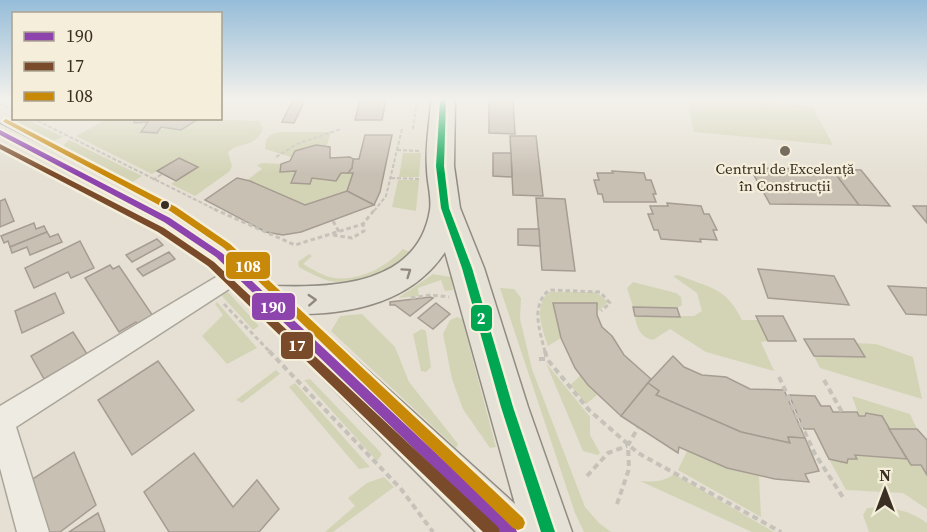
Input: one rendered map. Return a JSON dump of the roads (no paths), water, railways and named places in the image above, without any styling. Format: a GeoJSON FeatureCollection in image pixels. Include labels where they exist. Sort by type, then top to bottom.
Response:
{"type":"FeatureCollection","features":[{"type":"Feature","properties":{"kind":"main road"},"geometry":{"type":"LineString","coordinates":[[269,300],[336,298],[374,291],[394,280],[424,258],[435,243],[434,193],[440,166],[442,125]]}},
{"type":"Feature","properties":{"kind":"main road"},"geometry":{"type":"LineString","coordinates":[[0,132],[175,225],[200,241],[269,300],[510,532]]}},
{"type":"Feature","properties":{"kind":"main road"},"geometry":{"type":"LineString","coordinates":[[434,193],[467,268],[507,407],[548,532]]}},
{"type":"Feature","properties":{"kind":"street"},"geometry":{"type":"LineString","coordinates":[[33,532],[0,420],[238,272]]}},
{"type":"Feature","properties":{"kind":"place","name":"Centrul de Excelență în Construcții"},"geometry":{"type":"Point","coordinates":[785,151]}}]}
